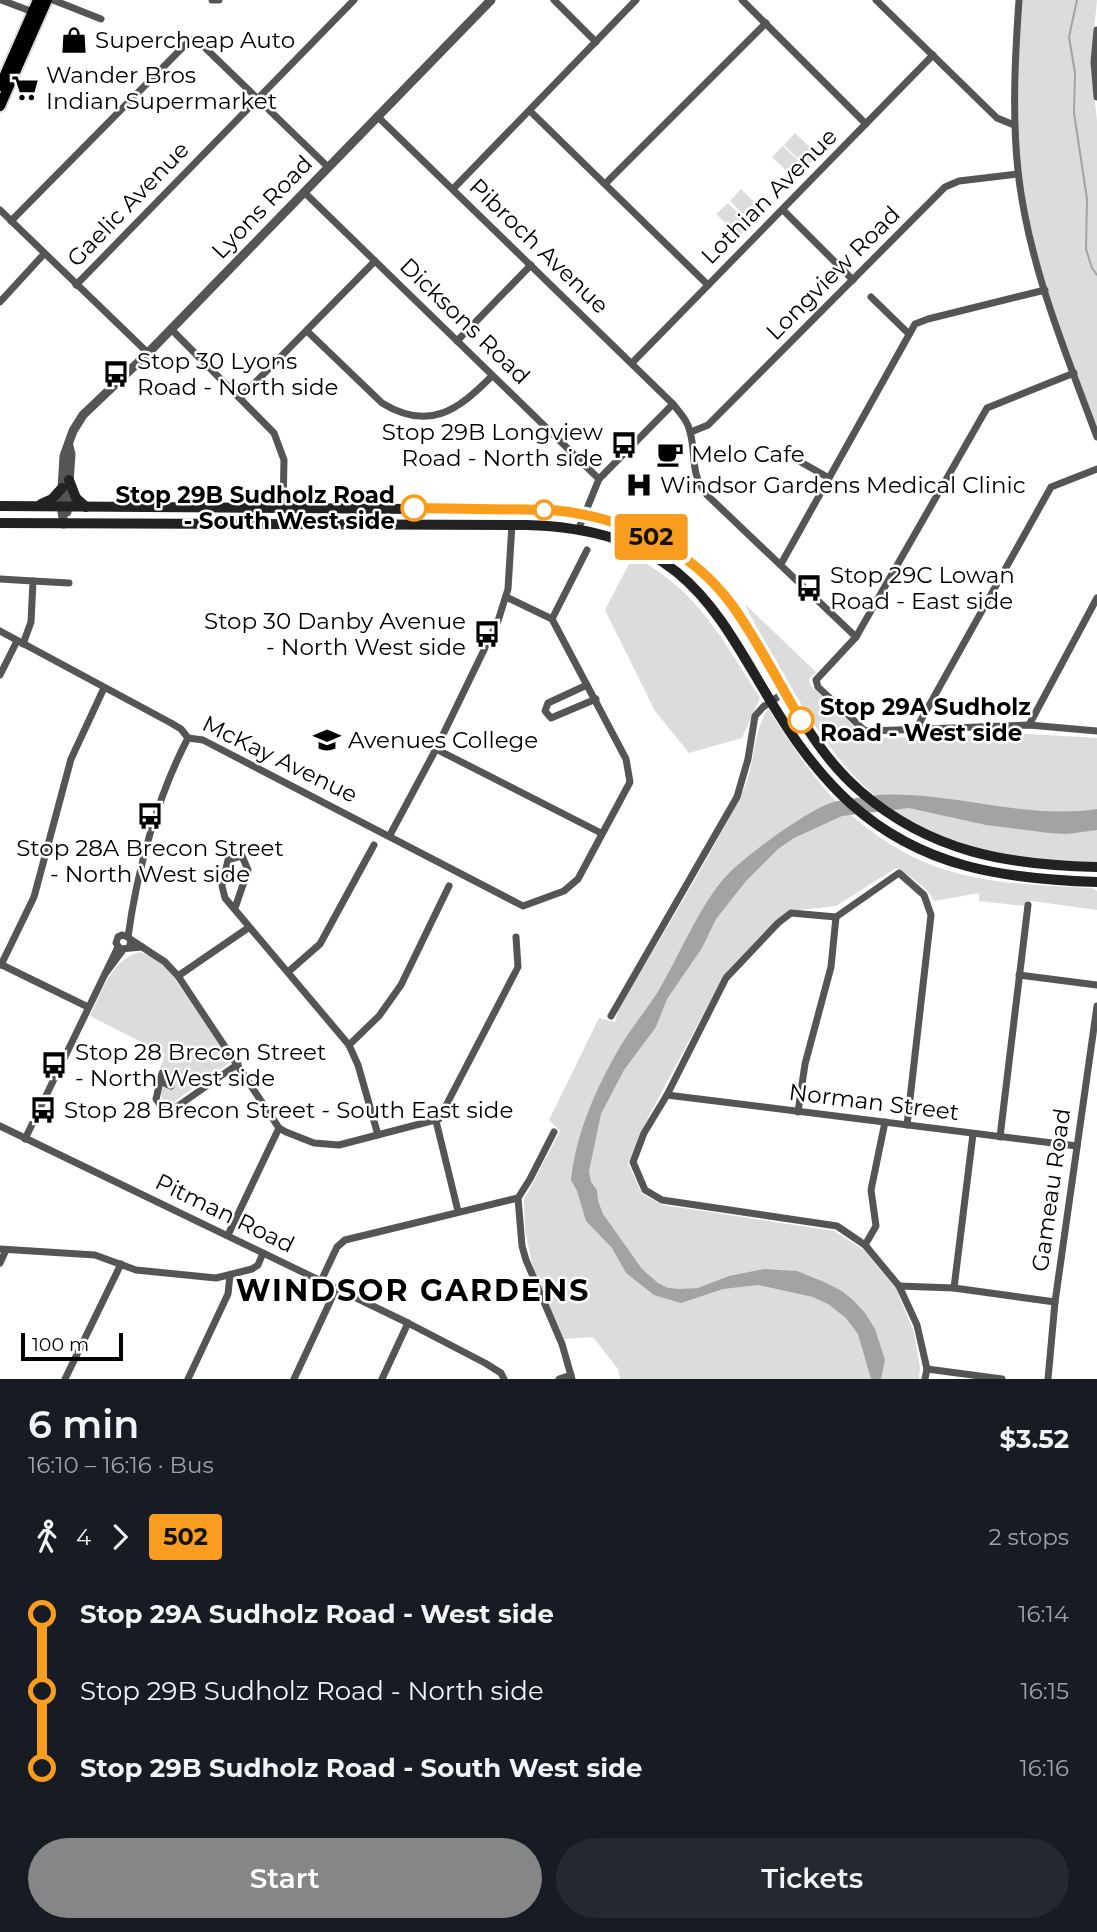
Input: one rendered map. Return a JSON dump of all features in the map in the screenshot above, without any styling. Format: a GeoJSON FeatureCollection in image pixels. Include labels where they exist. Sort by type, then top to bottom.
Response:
{"type":"FeatureCollection","features":[{"type":"Feature","properties":{"kind":"highway"},"geometry":{"type":"LineString","coordinates":[[0,106],[37,13],[38,0]]}},
{"type":"Feature","properties":{"kind":"highway"},"geometry":{"type":"LineString","coordinates":[[0,86],[37,13],[47,0]]}},
{"type":"Feature","properties":{"kind":"main road"},"geometry":{"type":"LineString","coordinates":[[38,506],[52,499],[65,484],[86,507]]}},
{"type":"Feature","properties":{"kind":"main road"},"geometry":{"type":"LineString","coordinates":[[0,506],[552,510],[584,514],[623,525],[669,547],[700,571],[731,605],[816,742],[852,783],[875,804],[909,826],[948,845],[994,858],[1054,866],[1097,867]]}},
{"type":"Feature","properties":{"kind":"main road"},"geometry":{"type":"LineString","coordinates":[[38,506],[40,523]]}},
{"type":"Feature","properties":{"kind":"main road"},"geometry":{"type":"LineString","coordinates":[[346,524],[347,508]]}},
{"type":"Feature","properties":{"kind":"main road"},"geometry":{"type":"LineString","coordinates":[[512,524],[516,509]]}},
{"type":"Feature","properties":{"kind":"main road"},"geometry":{"type":"LineString","coordinates":[[0,523],[512,524],[579,528],[607,535],[640,548],[684,577],[705,598],[723,621],[805,753],[836,789],[889,832],[932,855],[978,870],[1020,878],[1097,883]]}},
{"type":"Feature","properties":{"kind":"street"},"geometry":{"type":"LineString","coordinates":[[1,0],[37,13]]}},
{"type":"Feature","properties":{"kind":"street"},"geometry":{"type":"LineString","coordinates":[[53,0],[101,19]]}},
{"type":"Feature","properties":{"kind":"street","name":"Gaelic Avenue"},"geometry":{"type":"LineString","coordinates":[[76,285],[354,0]]}},
{"type":"Feature","properties":{"kind":"street","name":"Lyons Road"},"geometry":{"type":"LineString","coordinates":[[64,524],[64,456],[73,431],[83,415],[148,353],[491,0]]}},
{"type":"Feature","properties":{"kind":"street"},"geometry":{"type":"LineString","coordinates":[[554,0],[596,42]]}},
{"type":"Feature","properties":{"kind":"street"},"geometry":{"type":"LineString","coordinates":[[453,189],[636,0]]}},
{"type":"Feature","properties":{"kind":"street"},"geometry":{"type":"LineString","coordinates":[[742,0],[866,124]]}},
{"type":"Feature","properties":{"kind":"street"},"geometry":{"type":"LineString","coordinates":[[876,0],[997,118],[1014,125]]}},
{"type":"Feature","properties":{"kind":"street"},"geometry":{"type":"LineString","coordinates":[[1019,0],[1014,80],[1018,174],[1027,224],[1045,290],[1097,437]]}},
{"type":"Feature","properties":{"kind":"street"},"geometry":{"type":"LineString","coordinates":[[606,184],[766,23]]}},
{"type":"Feature","properties":{"kind":"street"},"geometry":{"type":"LineString","coordinates":[[1097,30],[1094,62],[1097,97]]}},
{"type":"Feature","properties":{"kind":"street"},"geometry":{"type":"LineString","coordinates":[[11,221],[185,44],[194,39],[328,167]]}},
{"type":"Feature","properties":{"kind":"street","name":"Lothian Avenue"},"geometry":{"type":"LineString","coordinates":[[632,363],[933,55]]}},
{"type":"Feature","properties":{"kind":"street"},"geometry":{"type":"LineString","coordinates":[[530,111],[708,285]]}},
{"type":"Feature","properties":{"kind":"street","name":"Pibroch Avenue"},"geometry":{"type":"LineString","coordinates":[[377,116],[673,404],[691,432]]}},
{"type":"Feature","properties":{"kind":"street","name":"Longview Road"},"geometry":{"type":"LineString","coordinates":[[691,432],[708,425],[945,187],[959,181],[1018,174]]}},
{"type":"Feature","properties":{"kind":"street","name":"Dicksons Road"},"geometry":{"type":"LineString","coordinates":[[304,191],[599,479]]}},
{"type":"Feature","properties":{"kind":"street"},"geometry":{"type":"LineString","coordinates":[[0,210],[148,353]]}},
{"type":"Feature","properties":{"kind":"street"},"geometry":{"type":"LineString","coordinates":[[783,210],[853,281]]}},
{"type":"Feature","properties":{"kind":"street"},"geometry":{"type":"LineString","coordinates":[[0,302],[44,254]]}},
{"type":"Feature","properties":{"kind":"street"},"geometry":{"type":"LineString","coordinates":[[240,398],[375,261]]}},
{"type":"Feature","properties":{"kind":"street"},"geometry":{"type":"LineString","coordinates":[[457,341],[531,265]]}},
{"type":"Feature","properties":{"kind":"street"},"geometry":{"type":"LineString","coordinates":[[781,564],[915,324],[928,318],[1045,290]]}},
{"type":"Feature","properties":{"kind":"street"},"geometry":{"type":"LineString","coordinates":[[871,297],[909,334]]}},
{"type":"Feature","properties":{"kind":"street"},"geometry":{"type":"LineString","coordinates":[[171,329],[268,425],[282,451],[285,467],[283,508]]}},
{"type":"Feature","properties":{"kind":"street"},"geometry":{"type":"LineString","coordinates":[[307,331],[382,403],[395,411],[414,417],[432,416],[452,410],[470,398],[492,376]]}},
{"type":"Feature","properties":{"kind":"street"},"geometry":{"type":"LineString","coordinates":[[1074,373],[987,408],[856,637],[816,680],[818,687],[864,730],[1029,725],[1097,731]]}},
{"type":"Feature","properties":{"kind":"street"},"geometry":{"type":"LineString","coordinates":[[579,528],[599,479],[673,404]]}},
{"type":"Feature","properties":{"kind":"street"},"geometry":{"type":"LineString","coordinates":[[691,432],[697,483],[856,637]]}},
{"type":"Feature","properties":{"kind":"street"},"geometry":{"type":"LineString","coordinates":[[799,461],[829,478]]}},
{"type":"Feature","properties":{"kind":"street"},"geometry":{"type":"LineString","coordinates":[[916,729],[1051,487],[1097,469]]}},
{"type":"Feature","properties":{"kind":"street"},"geometry":{"type":"LineString","coordinates":[[390,835],[436,749],[498,621],[509,577],[512,524]]}},
{"type":"Feature","properties":{"kind":"street"},"geometry":{"type":"LineString","coordinates":[[552,619],[587,550]]}},
{"type":"Feature","properties":{"kind":"street"},"geometry":{"type":"LineString","coordinates":[[0,579],[69,583]]}},
{"type":"Feature","properties":{"kind":"street"},"geometry":{"type":"LineString","coordinates":[[0,675],[31,622],[33,581]]}},
{"type":"Feature","properties":{"kind":"street"},"geometry":{"type":"LineString","coordinates":[[436,749],[601,834],[630,782],[626,759],[552,619],[506,597]]}},
{"type":"Feature","properties":{"kind":"street"},"geometry":{"type":"LineString","coordinates":[[1029,725],[1097,598]]}},
{"type":"Feature","properties":{"kind":"street","name":"McKay Avenue"},"geometry":{"type":"LineString","coordinates":[[0,631],[171,723],[181,729],[188,738],[203,740],[523,906],[564,891],[578,879],[601,834]]}},
{"type":"Feature","properties":{"kind":"street"},"geometry":{"type":"LineString","coordinates":[[587,685],[548,703],[545,711],[551,718],[596,699]]}},
{"type":"Feature","properties":{"kind":"street"},"geometry":{"type":"LineString","coordinates":[[88,1007],[1,965],[34,897],[71,759],[104,688]]}},
{"type":"Feature","properties":{"kind":"street"},"geometry":{"type":"LineString","coordinates":[[611,1016],[737,797],[748,759],[752,724],[758,711],[785,692]]}},
{"type":"Feature","properties":{"kind":"street"},"geometry":{"type":"LineString","coordinates":[[25,1139],[107,964],[125,942],[164,789],[188,738]]}},
{"type":"Feature","properties":{"kind":"street"},"geometry":{"type":"LineString","coordinates":[[288,972],[320,944],[374,845]]}},
{"type":"Feature","properties":{"kind":"street"},"geometry":{"type":"LineString","coordinates":[[235,908],[248,870],[242,856],[228,860],[222,886],[225,898],[348,1045],[358,1065],[378,1135]]}},
{"type":"Feature","properties":{"kind":"street"},"geometry":{"type":"LineString","coordinates":[[907,1125],[931,915],[923,895],[899,873],[836,917],[791,913],[778,923],[726,978],[667,1095],[644,1133],[632,1162],[645,1190],[663,1200],[837,1226],[864,1245],[899,1286],[917,1325],[926,1369],[925,1379]]}},
{"type":"Feature","properties":{"kind":"street"},"geometry":{"type":"LineString","coordinates":[[348,1045],[379,1016],[401,985],[449,886]]}},
{"type":"Feature","properties":{"kind":"street"},"geometry":{"type":"LineString","coordinates":[[1000,1137],[1028,905]]}},
{"type":"Feature","properties":{"kind":"street"},"geometry":{"type":"LineString","coordinates":[[798,1112],[805,1064],[831,967],[836,917]]}},
{"type":"Feature","properties":{"kind":"street"},"geometry":{"type":"LineString","coordinates":[[178,976],[248,928]]}},
{"type":"Feature","properties":{"kind":"street"},"geometry":{"type":"LineString","coordinates":[[125,942],[143,947],[178,976],[279,1128],[304,1139],[330,1145],[348,1144],[439,1119],[518,967],[516,937]]}},
{"type":"Feature","properties":{"kind":"street"},"geometry":{"type":"LineString","coordinates":[[1019,975],[1097,985]]}},
{"type":"Feature","properties":{"kind":"street","name":"Gameau Road"},"geometry":{"type":"LineString","coordinates":[[1048,1379],[1055,1302],[1097,1006]]}},
{"type":"Feature","properties":{"kind":"street"},"geometry":{"type":"LineString","coordinates":[[171,1086],[161,1077],[156,1099],[161,1106],[176,1108],[238,1064]]}},
{"type":"Feature","properties":{"kind":"street","name":"Norman Street"},"geometry":{"type":"LineString","coordinates":[[667,1095],[1077,1146]]}},
{"type":"Feature","properties":{"kind":"street"},"geometry":{"type":"LineString","coordinates":[[436,1121],[458,1211]]}},
{"type":"Feature","properties":{"kind":"street"},"geometry":{"type":"LineString","coordinates":[[864,1245],[876,1226],[871,1190],[885,1122]]}},
{"type":"Feature","properties":{"kind":"street","name":"Pitman Road"},"geometry":{"type":"LineString","coordinates":[[0,1126],[408,1323],[485,1363],[501,1373],[504,1379]]}},
{"type":"Feature","properties":{"kind":"street"},"geometry":{"type":"LineString","coordinates":[[228,1235],[279,1128]]}},
{"type":"Feature","properties":{"kind":"street"},"geometry":{"type":"LineString","coordinates":[[554,1132],[518,1198],[522,1246],[526,1260],[562,1344],[571,1377],[559,1379]]}},
{"type":"Feature","properties":{"kind":"street"},"geometry":{"type":"LineString","coordinates":[[954,1288],[973,1133]]}},
{"type":"Feature","properties":{"kind":"street"},"geometry":{"type":"LineString","coordinates":[[321,1281],[337,1247],[345,1240],[518,1198]]}},
{"type":"Feature","properties":{"kind":"street"},"geometry":{"type":"LineString","coordinates":[[0,1263],[3,1250],[95,1255],[145,1271],[216,1278],[252,1269],[258,1265],[263,1253]]}},
{"type":"Feature","properties":{"kind":"street"},"geometry":{"type":"LineString","coordinates":[[65,1379],[121,1264]]}},
{"type":"Feature","properties":{"kind":"street"},"geometry":{"type":"LineString","coordinates":[[188,1379],[228,1294],[230,1275]]}},
{"type":"Feature","properties":{"kind":"street"},"geometry":{"type":"LineString","coordinates":[[899,1286],[954,1288],[1055,1302]]}},
{"type":"Feature","properties":{"kind":"street"},"geometry":{"type":"LineString","coordinates":[[294,1379],[336,1289]]}},
{"type":"Feature","properties":{"kind":"street"},"geometry":{"type":"LineString","coordinates":[[382,1379],[408,1323]]}},
{"type":"Feature","properties":{"kind":"street"},"geometry":{"type":"LineString","coordinates":[[926,1369],[1002,1379]]}},
{"type":"Feature","properties":{"kind":"shaded area"},"geometry":{"type":"Polygon","coordinates":[[[1019,0],[1097,0],[1091,63],[1097,121],[1097,436],[1027,224],[1014,125],[1019,0]]]}},
{"type":"Feature","properties":{"kind":"shaded area"},"geometry":{"type":"Polygon","coordinates":[[[795,133],[818,155],[807,167],[784,145],[795,133]]]}},
{"type":"Feature","properties":{"kind":"shaded area"},"geometry":{"type":"Polygon","coordinates":[[[783,146],[806,168],[795,179],[772,157],[783,146]]]}},
{"type":"Feature","properties":{"kind":"shaded area"},"geometry":{"type":"Polygon","coordinates":[[[741,189],[763,211],[752,223],[730,201],[741,189]]]}},
{"type":"Feature","properties":{"kind":"shaded area"},"geometry":{"type":"Polygon","coordinates":[[[728,203],[750,225],[739,236],[716,214],[728,203]]]}},
{"type":"Feature","properties":{"kind":"shaded area"},"geometry":{"type":"Polygon","coordinates":[[[633,556],[656,569],[692,600],[720,636],[760,698],[742,738],[689,753],[655,711],[605,610],[633,556]]]}},
{"type":"Feature","properties":{"kind":"shaded area"},"geometry":{"type":"Polygon","coordinates":[[[745,604],[816,672],[809,679],[810,685],[864,736],[874,738],[1030,734],[1097,738],[1097,862],[1025,857],[972,848],[925,830],[897,814],[873,795],[832,749],[797,697],[745,604]]]}},
{"type":"Feature","properties":{"kind":"shaded area"},"geometry":{"type":"Polygon","coordinates":[[[768,709],[831,796],[887,842],[919,860],[987,880],[1091,888],[1097,891],[1097,910],[1032,901],[1026,901],[1024,906],[979,901],[979,893],[934,901],[923,886],[896,868],[836,906],[790,911],[775,922],[723,977],[641,1131],[628,1163],[642,1194],[663,1205],[834,1231],[864,1250],[896,1289],[914,1332],[920,1368],[919,1379],[620,1379],[618,1369],[593,1337],[564,1339],[533,1268],[525,1230],[524,1200],[560,1131],[549,1120],[599,1018],[615,1022],[619,1009],[727,822],[746,784],[759,729],[768,709]]]}},
{"type":"Feature","properties":{"kind":"shaded area"},"geometry":{"type":"Polygon","coordinates":[[[878,795],[933,797],[1042,811],[1097,809],[1097,830],[1067,834],[1049,833],[986,825],[909,808],[842,816],[794,838],[778,849],[746,881],[716,919],[702,948],[667,999],[656,1027],[624,1070],[601,1114],[589,1171],[603,1214],[642,1269],[668,1288],[698,1288],[729,1276],[764,1269],[797,1271],[842,1291],[865,1313],[875,1329],[885,1360],[881,1379],[871,1379],[858,1334],[846,1318],[828,1304],[813,1297],[758,1285],[723,1289],[681,1303],[654,1295],[626,1273],[612,1248],[586,1221],[571,1180],[582,1128],[603,1078],[659,990],[701,912],[720,883],[751,854],[807,814],[836,801],[878,795]]]}},
{"type":"Feature","properties":{"kind":"shaded area"},"geometry":{"type":"Polygon","coordinates":[[[139,952],[151,956],[167,968],[232,1061],[169,1105],[162,1097],[163,1086],[156,1082],[165,1054],[90,1016],[114,970],[129,956],[139,952]]]}},
{"type":"Feature","properties":{"kind":"waterway"},"geometry":{"type":"LineString","coordinates":[[1077,0],[1069,37],[1075,73],[1074,113],[1087,199],[1086,249],[1097,275]]}},
{"type":"Feature","properties":{"kind":"bus line","name":"502"},"geometry":{"type":"LineString","coordinates":[[414,508],[573,512],[623,525],[669,547],[691,563],[731,605],[801,720]]}},
{"type":"Feature","properties":{"kind":"place","name":"Supercheap Auto"},"geometry":{"type":"Point","coordinates":[74,40]}},
{"type":"Feature","properties":{"kind":"place","name":"Wander Bros Indian Supermarket"},"geometry":{"type":"Point","coordinates":[25,88]}},
{"type":"Feature","properties":{"kind":"place","name":"Stop 30 Lyons Road - North side"},"geometry":{"type":"Point","coordinates":[116,374]}},
{"type":"Feature","properties":{"kind":"place","name":"Stop 29B Longview Road - North side"},"geometry":{"type":"Point","coordinates":[624,445]}},
{"type":"Feature","properties":{"kind":"place","name":"Melo Cafe"},"geometry":{"type":"Point","coordinates":[670,454]}},
{"type":"Feature","properties":{"kind":"place","name":"Windsor Gardens Medical Clinic"},"geometry":{"type":"Point","coordinates":[639,485]}},
{"type":"Feature","properties":{"kind":"place","name":"Stop 29B Sudholz Road - South West side"},"geometry":{"type":"Point","coordinates":[414,508]}},
{"type":"Feature","properties":{"kind":"place","name":"Stop 29C Lowan Road - East side"},"geometry":{"type":"Point","coordinates":[809,588]}},
{"type":"Feature","properties":{"kind":"place","name":"Stop 30 Danby Avenue - North West side"},"geometry":{"type":"Point","coordinates":[487,634]}},
{"type":"Feature","properties":{"kind":"place","name":"Stop 29A Sudholz Road - West side"},"geometry":{"type":"Point","coordinates":[801,720]}},
{"type":"Feature","properties":{"kind":"place","name":"Avenues College"},"geometry":{"type":"Point","coordinates":[327,740]}},
{"type":"Feature","properties":{"kind":"place","name":"Stop 28A Brecon Street - North West side"},"geometry":{"type":"Point","coordinates":[150,816]}},
{"type":"Feature","properties":{"kind":"place","name":"Stop 28 Brecon Street - North West side"},"geometry":{"type":"Point","coordinates":[54,1065]}},
{"type":"Feature","properties":{"kind":"place","name":"Stop 28 Brecon Street - South East side"},"geometry":{"type":"Point","coordinates":[43,1110]}},
{"type":"Feature","properties":{"kind":"district","name":"WINDSOR GARDENS"},"geometry":{"type":"Point","coordinates":[413,1291]}}]}
